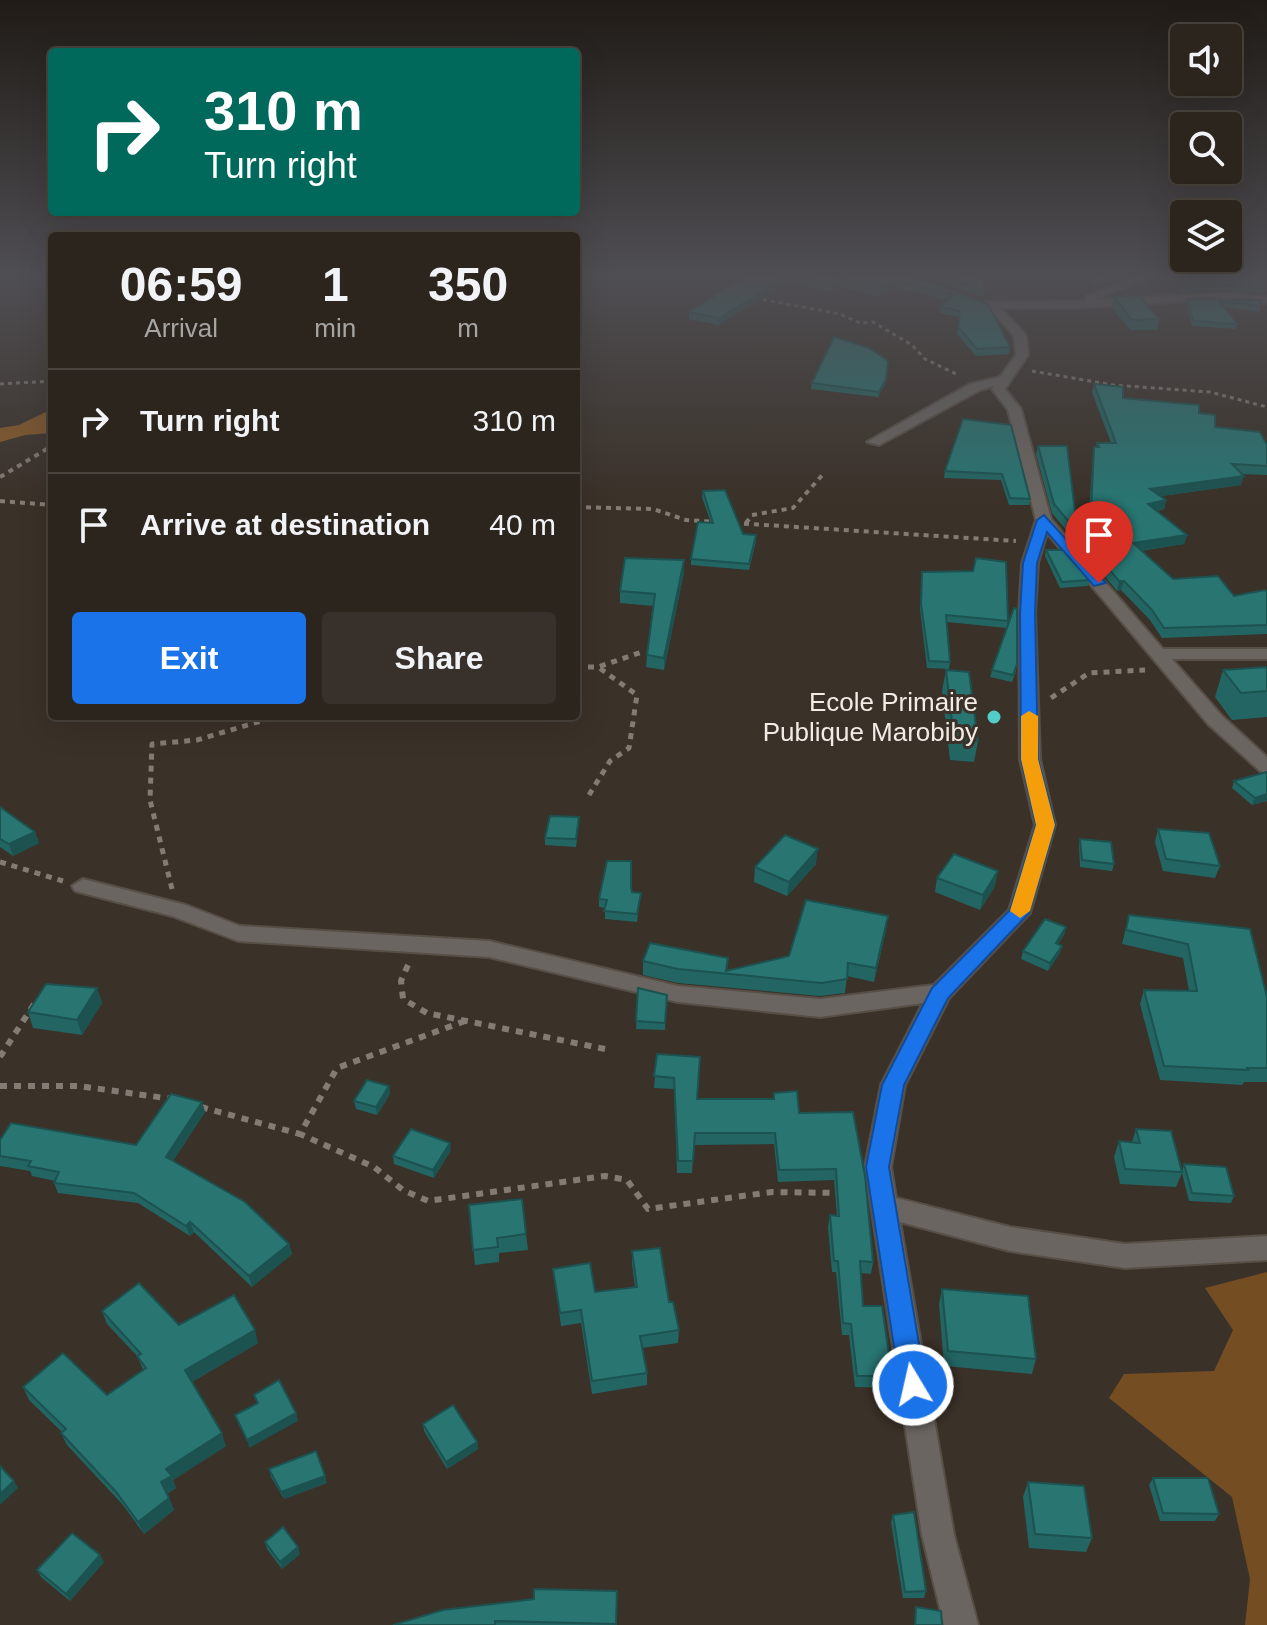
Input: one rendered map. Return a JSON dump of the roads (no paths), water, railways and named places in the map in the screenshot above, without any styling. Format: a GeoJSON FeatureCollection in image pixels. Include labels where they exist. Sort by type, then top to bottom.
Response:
{"type":"FeatureCollection","features":[{"type":"Feature","properties":{"kind":"street"},"geometry":{"type":"LineString","coordinates":[[961,1625],[938,1535],[878,1167],[893,1085],[940,993],[1019,913],[1045,825],[1030,759],[1027,613],[1030,563],[1040,531],[1014,409],[998,389],[1022,355],[1022,351]]}},
{"type":"Feature","properties":{"kind":"street"},"geometry":{"type":"LineString","coordinates":[[874,442],[975,387],[1005,376]]}},
{"type":"Feature","properties":{"kind":"street"},"geometry":{"type":"LineString","coordinates":[[1040,531],[1159,654],[1215,720],[1267,767]]}},
{"type":"Feature","properties":{"kind":"street"},"geometry":{"type":"LineString","coordinates":[[1159,654],[1267,654]]}},
{"type":"Feature","properties":{"kind":"street"},"geometry":{"type":"LineString","coordinates":[[83,886],[178,910],[238,933],[489,949],[678,994],[820,1008],[940,993]]}},
{"type":"Feature","properties":{"kind":"street"},"geometry":{"type":"LineString","coordinates":[[882,1200],[1010,1239],[1125,1256],[1267,1248]]}},
{"type":"Feature","properties":{"kind":"place","name":"Ecole Primaire Publique Marobiby"},"geometry":{"type":"Point","coordinates":[994,717]}}]}
